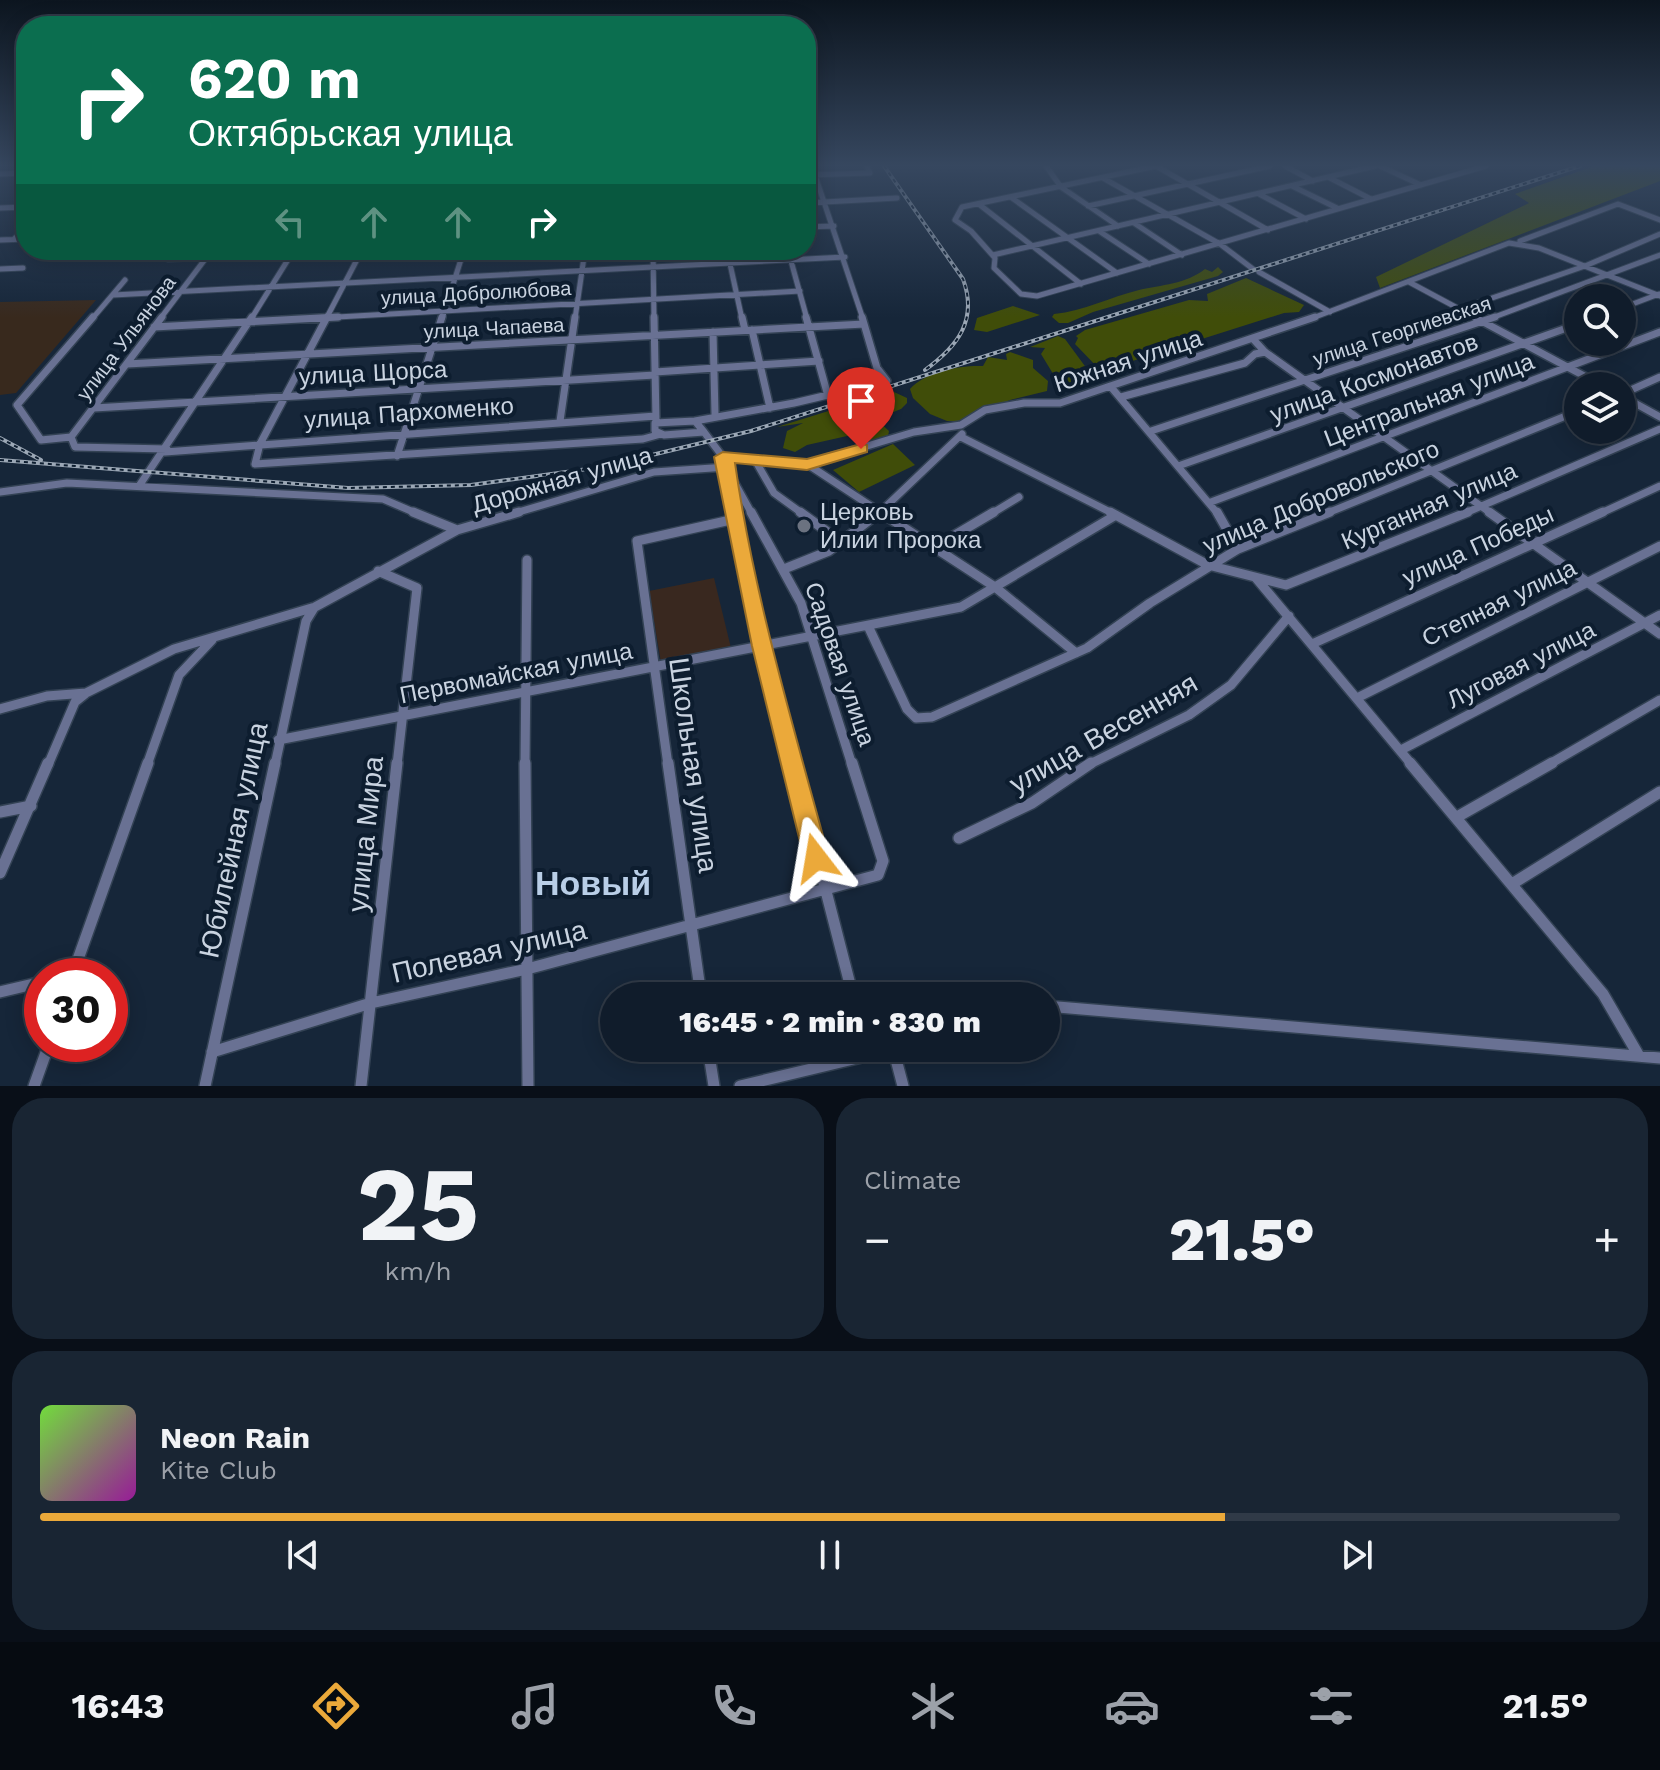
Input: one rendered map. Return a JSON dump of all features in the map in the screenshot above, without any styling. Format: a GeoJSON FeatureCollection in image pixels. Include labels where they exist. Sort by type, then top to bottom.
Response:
{"type":"FeatureCollection","features":[{"type":"Feature","properties":{"kind":"street"},"geometry":{"type":"LineString","coordinates":[[831,217],[864,324]]}},
{"type":"Feature","properties":{"kind":"street"},"geometry":{"type":"LineString","coordinates":[[957,217],[955,220],[971,231],[993,255],[998,273],[1013,283],[1021,294],[1037,296],[1313,217]]}},
{"type":"Feature","properties":{"kind":"street"},"geometry":{"type":"LineString","coordinates":[[995,217],[1081,284]]}},
{"type":"Feature","properties":{"kind":"street"},"geometry":{"type":"LineString","coordinates":[[1039,217],[1117,273]]}},
{"type":"Feature","properties":{"kind":"street"},"geometry":{"type":"LineString","coordinates":[[1104,217],[1118,226]]}},
{"type":"Feature","properties":{"kind":"street"},"geometry":{"type":"LineString","coordinates":[[993,255],[1157,217]]}},
{"type":"Feature","properties":{"kind":"street"},"geometry":{"type":"LineString","coordinates":[[1166,217],[1220,244],[1256,270],[1330,312]]}},
{"type":"Feature","properties":{"kind":"street"},"geometry":{"type":"LineString","coordinates":[[1244,217],[1268,230]]}},
{"type":"Feature","properties":{"kind":"street"},"geometry":{"type":"LineString","coordinates":[[1302,217],[1306,219]]}},
{"type":"Feature","properties":{"kind":"street"},"geometry":{"type":"LineString","coordinates":[[1528,242],[1588,217]]}},
{"type":"Feature","properties":{"kind":"street"},"geometry":{"type":"LineString","coordinates":[[1134,223],[1182,255]]}},
{"type":"Feature","properties":{"kind":"street"},"geometry":{"type":"LineString","coordinates":[[816,227],[834,226]]}},
{"type":"Feature","properties":{"kind":"street"},"geometry":{"type":"LineString","coordinates":[[1099,231],[1149,264]]}},
{"type":"Feature","properties":{"kind":"street"},"geometry":{"type":"LineString","coordinates":[[1460,309],[1585,266],[1660,234]]}},
{"type":"Feature","properties":{"kind":"street"},"geometry":{"type":"LineString","coordinates":[[13,240],[16,237]]}},
{"type":"Feature","properties":{"kind":"street"},"geometry":{"type":"LineString","coordinates":[[0,240],[16,240]]}},
{"type":"Feature","properties":{"kind":"street"},"geometry":{"type":"LineString","coordinates":[[1528,242],[1659,295]]}},
{"type":"Feature","properties":{"kind":"street","name":"Южная улица"},"geometry":{"type":"LineString","coordinates":[[807,464],[914,432],[961,425],[985,410],[1024,403],[1060,403],[1254,340],[1511,243],[1528,242]]}},
{"type":"Feature","properties":{"kind":"street","name":"улица Георгиевская"},"geometry":{"type":"LineString","coordinates":[[1151,431],[1611,277],[1660,255]]}},
{"type":"Feature","properties":{"kind":"street"},"geometry":{"type":"LineString","coordinates":[[816,258],[845,257]]}},
{"type":"Feature","properties":{"kind":"street","name":"улица Ульянова"},"geometry":{"type":"LineString","coordinates":[[71,437],[204,260]]}},
{"type":"Feature","properties":{"kind":"street"},"geometry":{"type":"LineString","coordinates":[[139,486],[198,402],[288,260]]}},
{"type":"Feature","properties":{"kind":"street"},"geometry":{"type":"LineString","coordinates":[[356,260],[260,444],[255,464],[643,439],[661,434],[705,432]]}},
{"type":"Feature","properties":{"kind":"street"},"geometry":{"type":"LineString","coordinates":[[397,456],[461,260]]}},
{"type":"Feature","properties":{"kind":"street"},"geometry":{"type":"LineString","coordinates":[[560,421],[584,260]]}},
{"type":"Feature","properties":{"kind":"street"},"geometry":{"type":"LineString","coordinates":[[652,260],[655,429],[661,434]]}},
{"type":"Feature","properties":{"kind":"street"},"geometry":{"type":"LineString","coordinates":[[729,260],[737,295],[761,366],[770,408]]}},
{"type":"Feature","properties":{"kind":"street"},"geometry":{"type":"LineString","coordinates":[[113,295],[775,260]]}},
{"type":"Feature","properties":{"kind":"street"},"geometry":{"type":"LineString","coordinates":[[790,260],[828,396]]}},
{"type":"Feature","properties":{"kind":"street"},"geometry":{"type":"LineString","coordinates":[[0,269],[23,268]]}},
{"type":"Feature","properties":{"kind":"street"},"geometry":{"type":"LineString","coordinates":[[71,437],[41,440],[17,405],[125,280]]}},
{"type":"Feature","properties":{"kind":"street"},"geometry":{"type":"LineString","coordinates":[[1409,282],[1577,372]]}},
{"type":"Feature","properties":{"kind":"street","name":"улица Добролюбова"},"geometry":{"type":"LineString","coordinates":[[154,327],[800,291]]}},
{"type":"Feature","properties":{"kind":"street"},"geometry":{"type":"LineString","coordinates":[[1636,303],[1659,295]]}},
{"type":"Feature","properties":{"kind":"street","name":"улица Чапаева"},"geometry":{"type":"LineString","coordinates":[[127,364],[864,324]]}},
{"type":"Feature","properties":{"kind":"street","name":"улица Пархоменко"},"geometry":{"type":"LineString","coordinates":[[71,437],[75,447],[166,450],[560,421],[656,418],[695,421],[715,414],[770,408],[887,381],[877,368],[864,324]]}},
{"type":"Feature","properties":{"kind":"street","name":"улица Космонавтов"},"geometry":{"type":"LineString","coordinates":[[1181,465],[1564,329]]}},
{"type":"Feature","properties":{"kind":"street"},"geometry":{"type":"LineString","coordinates":[[713,332],[715,414]]}},
{"type":"Feature","properties":{"kind":"street","name":"Центральная улица"},"geometry":{"type":"LineString","coordinates":[[1211,502],[1385,439],[1660,332]]}},
{"type":"Feature","properties":{"kind":"street"},"geometry":{"type":"LineString","coordinates":[[1254,340],[1265,352],[1429,471],[1660,634]]}},
{"type":"Feature","properties":{"kind":"street"},"geometry":{"type":"LineString","coordinates":[[1121,397],[1245,363],[1265,352]]}},
{"type":"Feature","properties":{"kind":"street","name":"улица Щорса"},"geometry":{"type":"LineString","coordinates":[[94,408],[566,380],[819,361]]}},
{"type":"Feature","properties":{"kind":"street"},"geometry":{"type":"LineString","coordinates":[[1636,388],[1660,377]]}},
{"type":"Feature","properties":{"kind":"street"},"geometry":{"type":"LineString","coordinates":[[1111,387],[1211,502],[1238,549]]}},
{"type":"Feature","properties":{"kind":"street"},"geometry":{"type":"LineString","coordinates":[[1636,403],[1660,417]]}},
{"type":"Feature","properties":{"kind":"street","name":"улица Добровольского"},"geometry":{"type":"LineString","coordinates":[[869,628],[907,709],[916,718],[932,717],[1076,653],[1208,565],[1238,549],[1564,417]]}},
{"type":"Feature","properties":{"kind":"street"},"geometry":{"type":"LineString","coordinates":[[695,421],[723,457],[727,468],[763,646],[849,982]]}},
{"type":"Feature","properties":{"kind":"street"},"geometry":{"type":"LineString","coordinates":[[784,569],[803,567],[878,511],[961,437],[961,425]]}},
{"type":"Feature","properties":{"kind":"street","name":"Курганная улица"},"geometry":{"type":"LineString","coordinates":[[961,437],[1208,565],[1290,585],[1660,429]]}},
{"type":"Feature","properties":{"kind":"street"},"geometry":{"type":"LineString","coordinates":[[723,457],[807,464],[995,587],[1076,653]]}},
{"type":"Feature","properties":{"kind":"street"},"geometry":{"type":"LineString","coordinates":[[755,460],[774,493],[840,541]]}},
{"type":"Feature","properties":{"kind":"street","name":"Дорожная улица"},"geometry":{"type":"LineString","coordinates":[[86,693],[174,649],[214,638],[240,626],[315,607],[457,530],[654,472],[727,468]]}},
{"type":"Feature","properties":{"kind":"street","name":"Садовая улица"},"geometry":{"type":"LineString","coordinates":[[727,468],[784,569],[812,635],[883,861],[882,870],[871,879]]}},
{"type":"Feature","properties":{"kind":"street"},"geometry":{"type":"LineString","coordinates":[[0,492],[67,483],[383,499],[434,517],[457,530]]}},
{"type":"Feature","properties":{"kind":"street","name":"улица Победы"},"geometry":{"type":"LineString","coordinates":[[1312,644],[1660,486]]}},
{"type":"Feature","properties":{"kind":"street"},"geometry":{"type":"LineString","coordinates":[[933,548],[1019,497]]}},
{"type":"Feature","properties":{"kind":"street","name":"Первомайская улица"},"geometry":{"type":"LineString","coordinates":[[278,740],[403,719],[812,635],[869,628],[961,607],[1116,515]]}},
{"type":"Feature","properties":{"kind":"street","name":"Школьная улица"},"geometry":{"type":"LineString","coordinates":[[699,982],[637,541],[735,519]]}},
{"type":"Feature","properties":{"kind":"street","name":"Степная улица"},"geometry":{"type":"LineString","coordinates":[[1357,698],[1660,546]]}},
{"type":"Feature","properties":{"kind":"street"},"geometry":{"type":"LineString","coordinates":[[527,560],[524,693],[528,1086]]}},
{"type":"Feature","properties":{"kind":"street","name":"улица Мира"},"geometry":{"type":"LineString","coordinates":[[361,1086],[417,588],[378,571]]}},
{"type":"Feature","properties":{"kind":"street"},"geometry":{"type":"LineString","coordinates":[[1256,577],[1603,994],[1639,1056]]}},
{"type":"Feature","properties":{"kind":"street","name":"Юбилейная улица"},"geometry":{"type":"LineString","coordinates":[[205,1086],[278,740],[306,621],[315,607]]}},
{"type":"Feature","properties":{"kind":"street"},"geometry":{"type":"LineString","coordinates":[[292,615],[306,621]]}},
{"type":"Feature","properties":{"kind":"street","name":"Луговая улица"},"geometry":{"type":"LineString","coordinates":[[1401,750],[1660,615]]}},
{"type":"Feature","properties":{"kind":"street","name":"улица Весенняя"},"geometry":{"type":"LineString","coordinates":[[959,838],[1032,803],[1102,755],[1189,715],[1231,685],[1289,616]]}},
{"type":"Feature","properties":{"kind":"street"},"geometry":{"type":"LineString","coordinates":[[78,958],[179,675],[214,638]]}},
{"type":"Feature","properties":{"kind":"street"},"geometry":{"type":"LineString","coordinates":[[0,709],[47,696],[86,693]]}},
{"type":"Feature","properties":{"kind":"street"},"geometry":{"type":"LineString","coordinates":[[0,873],[75,702],[86,693]]}},
{"type":"Feature","properties":{"kind":"street"},"geometry":{"type":"LineString","coordinates":[[1457,817],[1660,700]]}},
{"type":"Feature","properties":{"kind":"street"},"geometry":{"type":"LineString","coordinates":[[1512,884],[1660,792]]}},
{"type":"Feature","properties":{"kind":"street"},"geometry":{"type":"LineString","coordinates":[[0,812],[31,806]]}},
{"type":"Feature","properties":{"kind":"street","name":"Полевая улица"},"geometry":{"type":"LineString","coordinates":[[212,1052],[371,1003],[527,969],[871,879]]}},
{"type":"Feature","properties":{"kind":"street"},"geometry":{"type":"LineString","coordinates":[[0,992],[24,986]]}},
{"type":"Feature","properties":{"kind":"street"},"geometry":{"type":"LineString","coordinates":[[1060,1007],[1660,1058]]}},
{"type":"Feature","properties":{"kind":"street"},"geometry":{"type":"LineString","coordinates":[[34,1086],[43,1062]]}},
{"type":"Feature","properties":{"kind":"street"},"geometry":{"type":"LineString","coordinates":[[710,1062],[714,1086]]}},
{"type":"Feature","properties":{"kind":"street"},"geometry":{"type":"LineString","coordinates":[[740,1086],[828,1062]]}},
{"type":"Feature","properties":{"kind":"street"},"geometry":{"type":"LineString","coordinates":[[897,1062],[903,1086]]}},
{"type":"Feature","properties":{"kind":"shaded area"},"geometry":{"type":"Polygon","coordinates":[[[96,300],[16,393],[0,395],[0,302],[96,300]]]}},
{"type":"Feature","properties":{"kind":"shaded area"},"geometry":{"type":"Polygon","coordinates":[[[714,578],[731,648],[661,663],[649,591],[714,578]]]}},
{"type":"Feature","properties":{"kind":"green space"},"geometry":{"type":"Polygon","coordinates":[[[1501,217],[1567,217],[1380,288],[1376,277],[1501,217]]]}},
{"type":"Feature","properties":{"kind":"green space"},"geometry":{"type":"Polygon","coordinates":[[[1218,267],[1223,272],[1218,276],[1093,312],[1068,323],[1059,323],[1052,317],[1128,293],[1182,281],[1205,269],[1212,272],[1218,267]]]}},
{"type":"Feature","properties":{"kind":"green space"},"geometry":{"type":"Polygon","coordinates":[[[1246,278],[1304,305],[1299,312],[1284,313],[1101,371],[1075,344],[1076,336],[1085,330],[1189,300],[1208,301],[1207,294],[1246,278]]]}},
{"type":"Feature","properties":{"kind":"green space"},"geometry":{"type":"Polygon","coordinates":[[[1013,306],[1040,315],[987,332],[974,330],[977,318],[1013,306]]]}},
{"type":"Feature","properties":{"kind":"green space"},"geometry":{"type":"Polygon","coordinates":[[[1058,336],[1065,339],[1090,373],[1087,376],[1067,383],[1058,382],[1041,354],[1045,348],[1030,347],[1058,336]]]}},
{"type":"Feature","properties":{"kind":"green space"},"geometry":{"type":"Polygon","coordinates":[[[1010,352],[1033,360],[1033,368],[1048,381],[1047,391],[1010,400],[958,421],[947,421],[930,414],[913,398],[910,389],[925,378],[954,368],[983,366],[988,357],[1007,360],[1006,354],[1010,352]]]}},
{"type":"Feature","properties":{"kind":"green space"},"geometry":{"type":"Polygon","coordinates":[[[894,392],[907,398],[907,403],[901,409],[876,419],[889,431],[888,436],[864,442],[856,434],[807,445],[795,452],[783,448],[787,431],[803,423],[777,427],[851,404],[854,408],[894,392]]]}},
{"type":"Feature","properties":{"kind":"green space"},"geometry":{"type":"Polygon","coordinates":[[[893,444],[915,465],[859,492],[833,470],[893,444]]]}},
{"type":"Feature","properties":{"kind":"railway"},"geometry":{"type":"LineString","coordinates":[[919,217],[963,279],[968,307],[962,331],[947,351],[925,370]]}},
{"type":"Feature","properties":{"kind":"railway"},"geometry":{"type":"LineString","coordinates":[[0,460],[348,488],[471,485],[602,467],[751,431],[1421,217]]}},
{"type":"Feature","properties":{"kind":"railway"},"geometry":{"type":"LineString","coordinates":[[0,438],[41,460]]}},
{"type":"Feature","properties":{"kind":"place","name":"Церковь Илии Пророка"},"geometry":{"type":"Point","coordinates":[804,526]}},
{"type":"Feature","properties":{"kind":"district","name":"Новый"},"geometry":{"type":"Point","coordinates":[593,883]}},
{"type":"Feature","properties":{"kind":"route"},"geometry":{"type":"LineString","coordinates":[[816,858],[763,646],[723,457],[807,464],[861,449]]}}]}
